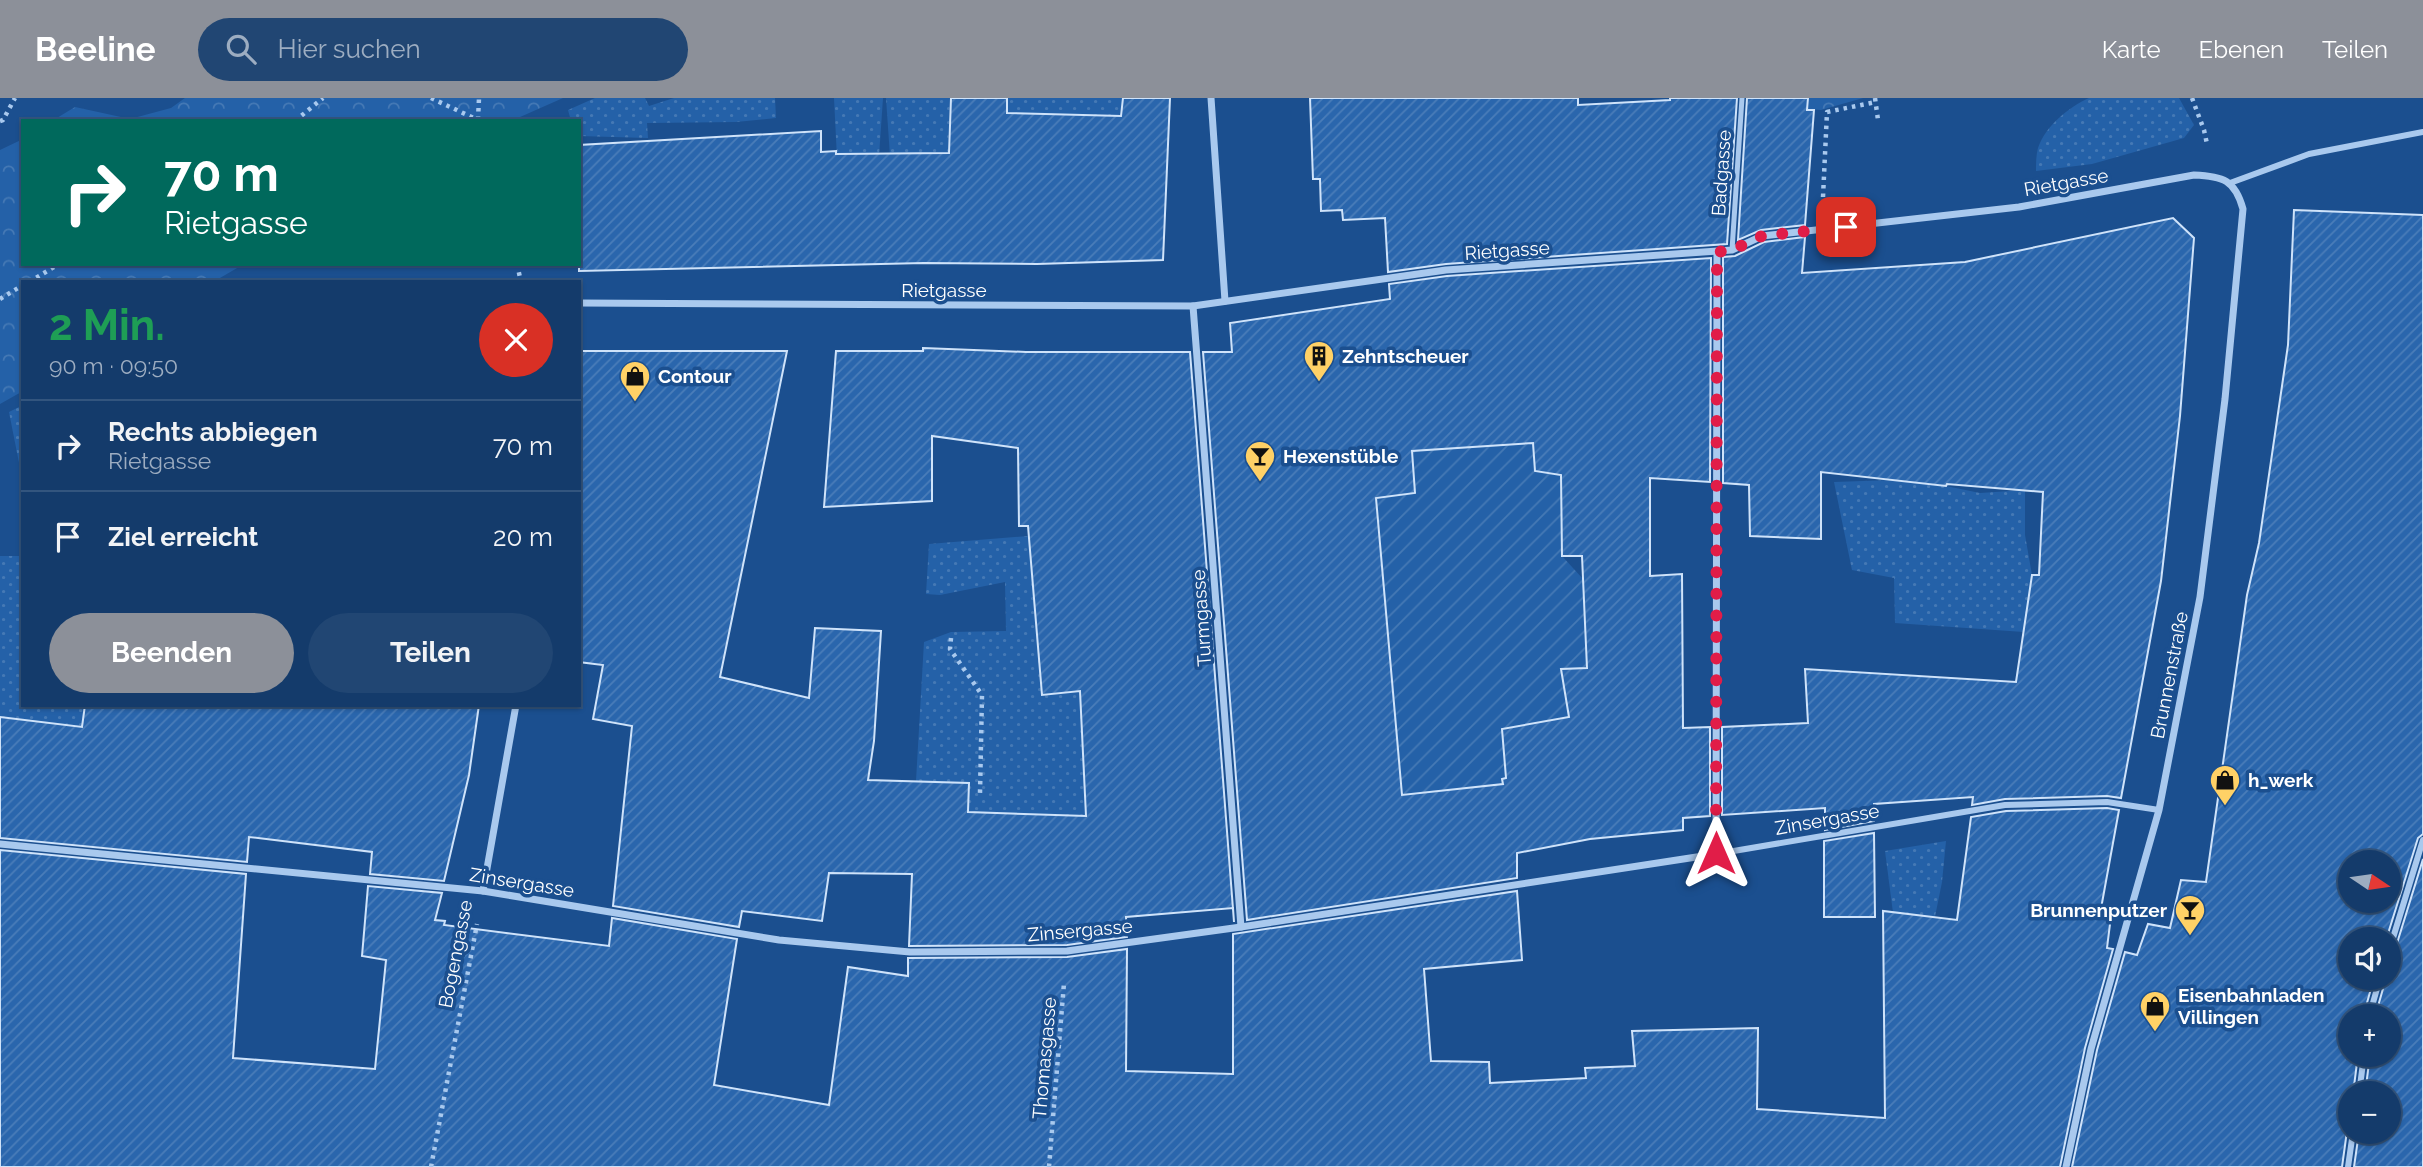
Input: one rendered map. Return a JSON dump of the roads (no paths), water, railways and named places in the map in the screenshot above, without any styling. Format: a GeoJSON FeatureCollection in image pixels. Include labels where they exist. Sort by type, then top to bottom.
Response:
{"type":"FeatureCollection","features":[{"type":"Feature","properties":{"kind":"street"},"geometry":{"type":"LineString","coordinates":[[1211,98],[1225,301]]}},
{"type":"Feature","properties":{"kind":"street"},"geometry":{"type":"LineString","coordinates":[[2230,183],[2309,154],[2423,132]]}},
{"type":"Feature","properties":{"kind":"street","name":"Rietgasse"},"geometry":{"type":"LineString","coordinates":[[581,303],[1193,306],[1446,270],[1717,252],[1732,250],[1762,236],[2019,207],[2194,175],[2212,176],[2230,183]]}},
{"type":"Feature","properties":{"kind":"street","name":"Brunnenstraße"},"geometry":{"type":"LineString","coordinates":[[2066,1167],[2091,1049],[2159,810],[2200,597],[2225,399],[2243,209],[2238,192],[2230,183]]}},
{"type":"Feature","properties":{"kind":"street"},"geometry":{"type":"LineString","coordinates":[[1716,853],[1717,252]]}},
{"type":"Feature","properties":{"kind":"street","name":"Turmgasse"},"geometry":{"type":"LineString","coordinates":[[1193,306],[1241,927]]}},
{"type":"Feature","properties":{"kind":"street","name":"Bogengasse"},"geometry":{"type":"LineString","coordinates":[[483,891],[516,707]]}},
{"type":"Feature","properties":{"kind":"street","name":"Zinsergasse"},"geometry":{"type":"LineString","coordinates":[[0,844],[483,891],[779,940],[911,953],[1067,951],[1241,927],[2006,805],[2108,802],[2159,810]]}},
{"type":"Feature","properties":{"kind":"street"},"geometry":{"type":"LineString","coordinates":[[2396,927],[2423,840]]}},
{"type":"Feature","properties":{"kind":"street"},"geometry":{"type":"LineString","coordinates":[[2348,1167],[2351,1144]]}},
{"type":"Feature","properties":{"kind":"lane","name":"Badgasse"},"geometry":{"type":"LineString","coordinates":[[1732,250],[1742,98]]}},
{"type":"Feature","properties":{"kind":"place","name":"Zehntscheuer"},"geometry":{"type":"Point","coordinates":[1319,383]}},
{"type":"Feature","properties":{"kind":"place","name":"Contour"},"geometry":{"type":"Point","coordinates":[635,403]}},
{"type":"Feature","properties":{"kind":"place","name":"Hexenstüble"},"geometry":{"type":"Point","coordinates":[1260,483]}},
{"type":"Feature","properties":{"kind":"place","name":"h_werk"},"geometry":{"type":"Point","coordinates":[2225,807]}},
{"type":"Feature","properties":{"kind":"place","name":"Brunnenputzer"},"geometry":{"type":"Point","coordinates":[2190,937]}},
{"type":"Feature","properties":{"kind":"place","name":"Eisenbahnladen Villingen"},"geometry":{"type":"Point","coordinates":[2155,1033]}}]}
